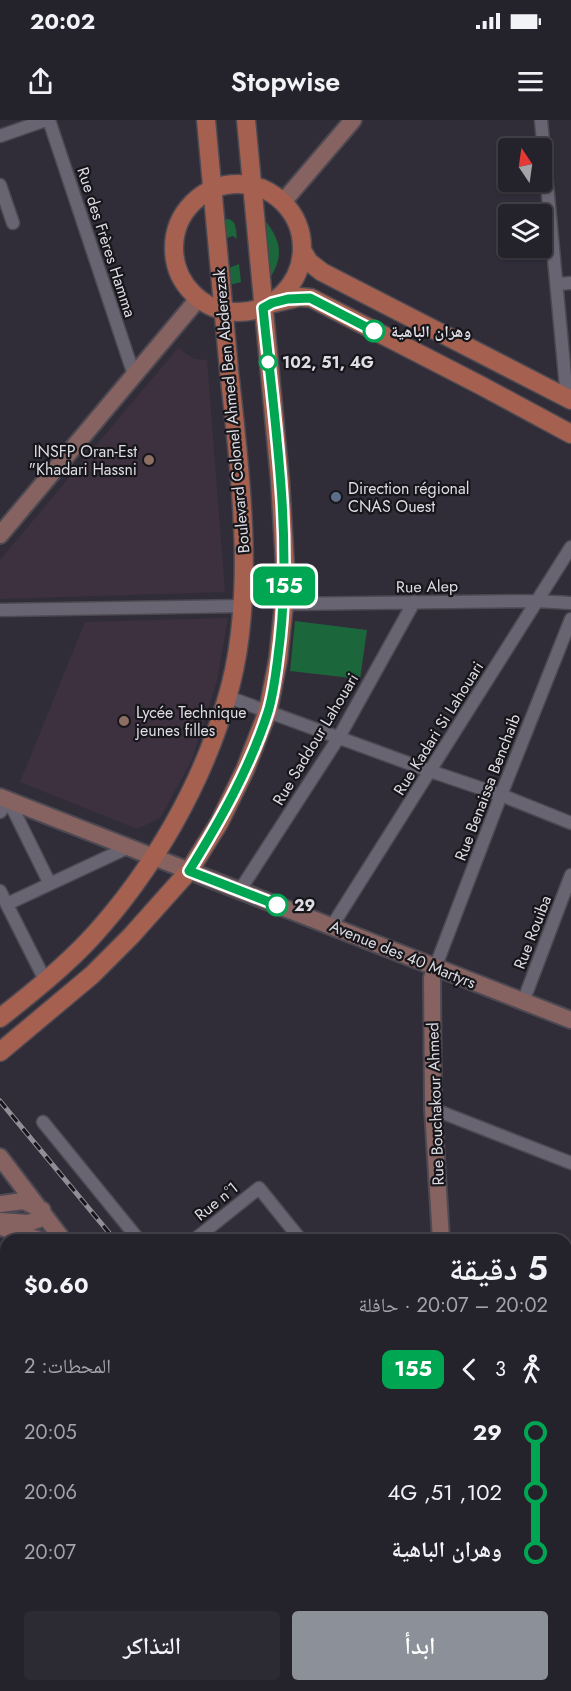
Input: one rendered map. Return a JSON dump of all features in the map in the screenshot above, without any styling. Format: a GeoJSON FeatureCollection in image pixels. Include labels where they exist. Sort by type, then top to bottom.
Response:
{"type":"FeatureCollection","features":[{"type":"Feature","properties":{"kind":"main road","name":"Boulevard Colonel Ahmed Ben Abderezak"},"geometry":{"type":"LineString","coordinates":[[0,1018],[46,982],[93,936],[123,900],[153,857],[179,813],[210,750],[228,697],[242,606],[243,535],[206,120]]}},
{"type":"Feature","properties":{"kind":"main road"},"geometry":{"type":"LineString","coordinates":[[6,1046],[112,956],[189,871],[219,823],[245,770],[268,711],[278,660],[284,604],[285,566],[267,306],[251,185],[246,120]]}},
{"type":"Feature","properties":{"kind":"main road"},"geometry":{"type":"LineString","coordinates":[[283,202],[354,120]]}},
{"type":"Feature","properties":{"kind":"main road"},"geometry":{"type":"LineString","coordinates":[[267,306],[284,293],[294,281],[300,267],[303,252],[298,225],[283,202],[273,194],[251,185],[234,184],[212,189],[203,194],[184,213],[177,228],[174,243],[179,274],[198,299],[223,311],[246,312],[300,297],[310,298],[571,434]]}},
{"type":"Feature","properties":{"kind":"main road"},"geometry":{"type":"LineString","coordinates":[[303,252],[309,262],[322,272],[569,399]]}},
{"type":"Feature","properties":{"kind":"main road"},"geometry":{"type":"LineString","coordinates":[[0,535],[198,299]]}},
{"type":"Feature","properties":{"kind":"main road","name":"Avenue des 40 Martyrs"},"geometry":{"type":"LineString","coordinates":[[3,804],[153,857],[571,1020]]}},
{"type":"Feature","properties":{"kind":"main road","name":"Rue Bouchakour Ahmed"},"geometry":{"type":"LineString","coordinates":[[435,968],[432,978],[433,1109],[441,1234]]}},
{"type":"Feature","properties":{"kind":"main road"},"geometry":{"type":"LineString","coordinates":[[0,1157],[59,1234]]}},
{"type":"Feature","properties":{"kind":"main road"},"geometry":{"type":"LineString","coordinates":[[0,1204],[24,1201],[42,1210]]}},
{"type":"Feature","properties":{"kind":"main road"},"geometry":{"type":"LineString","coordinates":[[0,1221],[33,1222],[40,1219],[42,1210]]}},
{"type":"Feature","properties":{"kind":"main road"},"geometry":{"type":"LineString","coordinates":[[0,1227],[22,1234]]}},
{"type":"Feature","properties":{"kind":"street"},"geometry":{"type":"LineString","coordinates":[[0,136],[48,120]]}},
{"type":"Feature","properties":{"kind":"street","name":"Rue des Frères Hamma"},"geometry":{"type":"LineString","coordinates":[[48,120],[134,375]]}},
{"type":"Feature","properties":{"kind":"street"},"geometry":{"type":"LineString","coordinates":[[541,120],[569,399]]}},
{"type":"Feature","properties":{"kind":"street"},"geometry":{"type":"LineString","coordinates":[[0,185],[13,223]]}},
{"type":"Feature","properties":{"kind":"street"},"geometry":{"type":"LineString","coordinates":[[557,284],[571,283]]}},
{"type":"Feature","properties":{"kind":"street","name":"Rue Kadari Si Lahouari"},"geometry":{"type":"LineString","coordinates":[[332,926],[571,547]]}},
{"type":"Feature","properties":{"kind":"street","name":"Rue Alep"},"geometry":{"type":"LineString","coordinates":[[284,604],[537,601],[571,603]]}},
{"type":"Feature","properties":{"kind":"street","name":"Rue Saddour Lahouari"},"geometry":{"type":"LineString","coordinates":[[240,891],[339,737],[414,602]]}},
{"type":"Feature","properties":{"kind":"street"},"geometry":{"type":"LineString","coordinates":[[0,610],[242,606]]}},
{"type":"Feature","properties":{"kind":"street","name":"Rue Benaissa Benchaib"},"geometry":{"type":"LineString","coordinates":[[435,968],[501,795],[570,628]]}},
{"type":"Feature","properties":{"kind":"street"},"geometry":{"type":"LineString","coordinates":[[228,697],[501,795],[571,823]]}},
{"type":"Feature","properties":{"kind":"street"},"geometry":{"type":"LineString","coordinates":[[3,804],[50,884]]}},
{"type":"Feature","properties":{"kind":"street"},"geometry":{"type":"LineString","coordinates":[[7,904],[129,848]]}},
{"type":"Feature","properties":{"kind":"street","name":"Rue Rouiba"},"geometry":{"type":"LineString","coordinates":[[523,1002],[571,875]]}},
{"type":"Feature","properties":{"kind":"street"},"geometry":{"type":"LineString","coordinates":[[0,891],[46,982]]}},
{"type":"Feature","properties":{"kind":"street"},"geometry":{"type":"LineString","coordinates":[[433,1109],[571,1163]]}},
{"type":"Feature","properties":{"kind":"street"},"geometry":{"type":"LineString","coordinates":[[43,1122],[134,1234]]}},
{"type":"Feature","properties":{"kind":"street","name":"Rue n°1"},"geometry":{"type":"LineString","coordinates":[[202,1234],[259,1188],[296,1234]]}},
{"type":"Feature","properties":{"kind":"shaded area","name":"INSFP Oran-Est \"Khadari Hassni"},"geometry":{"type":"Polygon","coordinates":[[[178,348],[194,359],[207,360],[225,592],[0,599],[0,560],[178,348]]]}},
{"type":"Feature","properties":{"kind":"shaded area","name":"Lycée Technique jeunes filles"},"geometry":{"type":"Polygon","coordinates":[[[228,618],[217,681],[191,762],[160,818],[137,829],[20,782],[85,622],[228,618]]]}},
{"type":"Feature","properties":{"kind":"green space"},"geometry":{"type":"Polygon","coordinates":[[[228,219],[235,224],[237,239],[233,236],[223,239],[224,220],[228,219]]]}},
{"type":"Feature","properties":{"kind":"green space"},"geometry":{"type":"Polygon","coordinates":[[[264,219],[279,249],[277,264],[269,280],[264,219]]]}},
{"type":"Feature","properties":{"kind":"green space"},"geometry":{"type":"Polygon","coordinates":[[[239,264],[241,282],[229,285],[223,267],[229,268],[239,264]]]}},
{"type":"Feature","properties":{"kind":"green space"},"geometry":{"type":"Polygon","coordinates":[[[295,621],[367,630],[360,679],[290,671],[295,621]]]}},
{"type":"Feature","properties":{"kind":"railway"},"geometry":{"type":"LineString","coordinates":[[0,1101],[110,1234]]}},
{"type":"Feature","properties":{"kind":"bus line","name":"155"},"geometry":{"type":"LineString","coordinates":[[277,905],[189,871],[219,823],[245,770],[268,711],[278,660],[284,604],[285,566],[278,460],[263,308],[288,299],[310,298],[374,331]]}},
{"type":"Feature","properties":{"kind":"place","name":"وهران الباهية"},"geometry":{"type":"Point","coordinates":[374,331]}},
{"type":"Feature","properties":{"kind":"place","name":"102, 51, 4G"},"geometry":{"type":"Point","coordinates":[268,362]}},
{"type":"Feature","properties":{"kind":"place","name":"INSFP Oran-Est \"Khadari Hassni"},"geometry":{"type":"Point","coordinates":[149,460]}},
{"type":"Feature","properties":{"kind":"place","name":"Direction régional CNAS Ouest"},"geometry":{"type":"Point","coordinates":[336,497]}},
{"type":"Feature","properties":{"kind":"place","name":"Lycée Technique jeunes filles"},"geometry":{"type":"Point","coordinates":[124,721]}},
{"type":"Feature","properties":{"kind":"place","name":"29"},"geometry":{"type":"Point","coordinates":[277,905]}}]}
